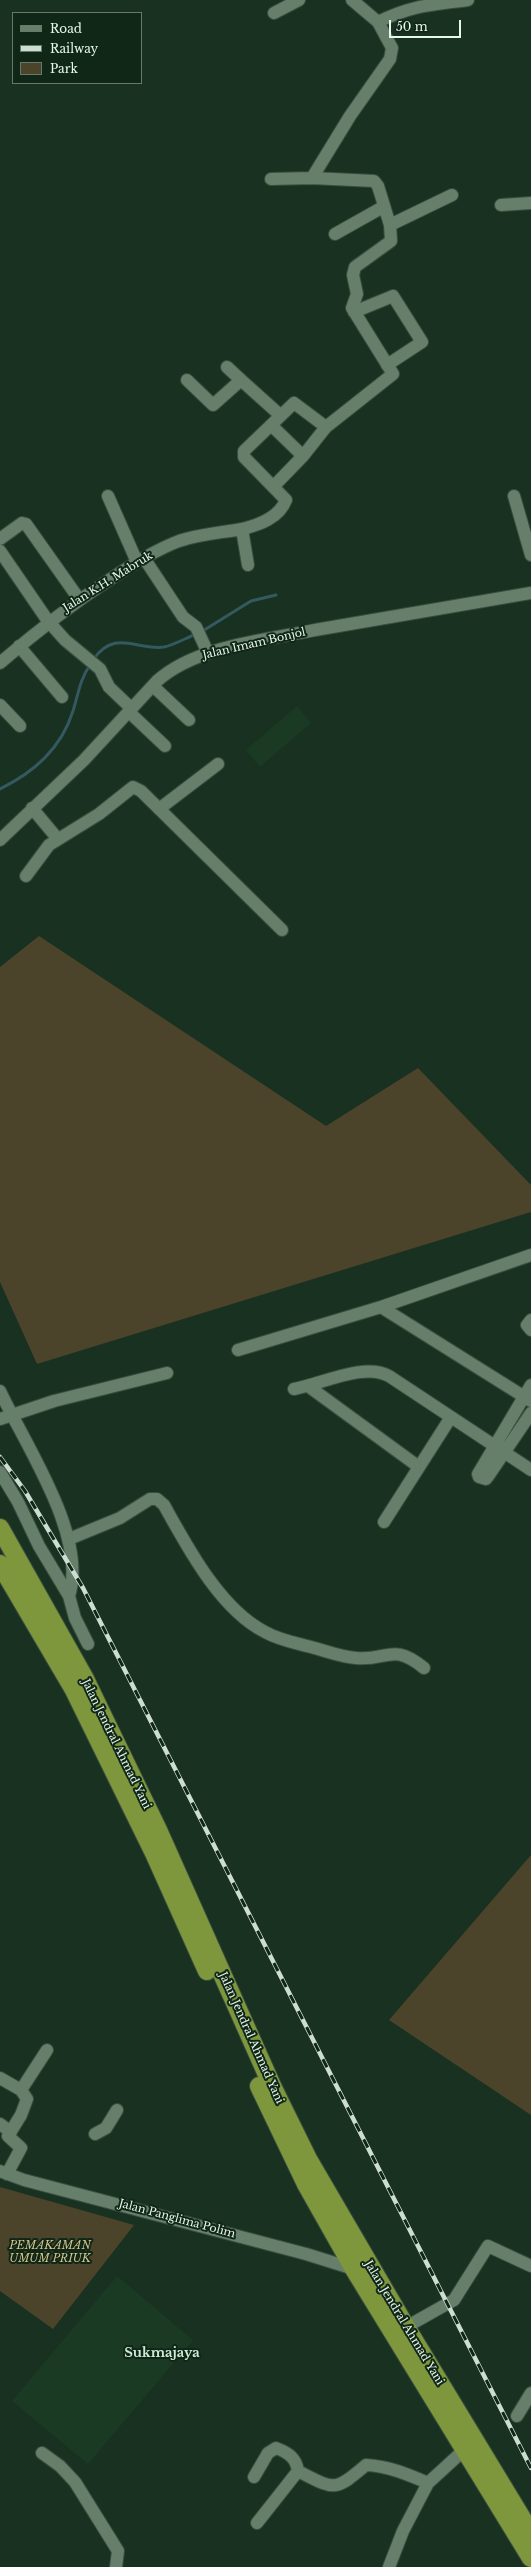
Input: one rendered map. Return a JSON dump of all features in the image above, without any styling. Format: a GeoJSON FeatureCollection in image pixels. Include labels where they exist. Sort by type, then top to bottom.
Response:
{"type":"FeatureCollection","features":[{"type":"Feature","properties":{"kind":"highway","name":"Jalan Jendral Ahmad Yani"},"geometry":{"type":"LineString","coordinates":[[0,1528],[92,1693],[158,1830],[273,2088],[308,2159],[406,2327],[531,2533]]}},
{"type":"Feature","properties":{"kind":"highway","name":"Jalan Jendral Ahmad Yani"},"geometry":{"type":"LineString","coordinates":[[1,1568],[74,1690],[154,1853],[268,2107],[306,2184],[354,2270],[463,2451],[531,2558]]}},
{"type":"Feature","properties":{"kind":"street"},"geometry":{"type":"LineString","coordinates":[[274,13],[299,0]]}},
{"type":"Feature","properties":{"kind":"street"},"geometry":{"type":"LineString","coordinates":[[312,178],[350,116],[390,59],[392,48],[378,22],[352,0]]}},
{"type":"Feature","properties":{"kind":"street"},"geometry":{"type":"LineString","coordinates":[[378,22],[409,8],[430,3],[468,0]]}},
{"type":"Feature","properties":{"kind":"street"},"geometry":{"type":"LineString","coordinates":[[272,179],[371,179],[378,186],[383,207],[390,225],[391,241],[355,267],[353,275],[357,294],[352,304],[354,312],[393,374],[390,379],[326,426],[303,456],[273,487],[243,454],[280,415],[295,403],[326,426]]}},
{"type":"Feature","properties":{"kind":"street"},"geometry":{"type":"LineString","coordinates":[[390,225],[452,195]]}},
{"type":"Feature","properties":{"kind":"street"},"geometry":{"type":"LineString","coordinates":[[501,205],[531,203]]}},
{"type":"Feature","properties":{"kind":"street"},"geometry":{"type":"LineString","coordinates":[[336,234],[383,207]]}},
{"type":"Feature","properties":{"kind":"street"},"geometry":{"type":"LineString","coordinates":[[354,312],[393,296],[422,342],[387,365]]}},
{"type":"Feature","properties":{"kind":"street"},"geometry":{"type":"LineString","coordinates":[[227,367],[280,415]]}},
{"type":"Feature","properties":{"kind":"street"},"geometry":{"type":"LineString","coordinates":[[188,380],[213,405],[241,380]]}},
{"type":"Feature","properties":{"kind":"street"},"geometry":{"type":"LineString","coordinates":[[271,425],[303,456]]}},
{"type":"Feature","properties":{"kind":"street","name":"Jalan K.H. Mabruk"},"geometry":{"type":"LineString","coordinates":[[0,662],[48,621],[79,599],[141,560],[178,541],[201,534],[242,529],[261,523],[283,507],[286,500],[273,487]]}},
{"type":"Feature","properties":{"kind":"street"},"geometry":{"type":"LineString","coordinates":[[108,496],[141,560],[183,617],[198,631],[208,654]]}},
{"type":"Feature","properties":{"kind":"street"},"geometry":{"type":"LineString","coordinates":[[514,496],[531,555]]}},
{"type":"Feature","properties":{"kind":"street"},"geometry":{"type":"LineString","coordinates":[[0,539],[16,526],[22,523],[26,524],[79,599]]}},
{"type":"Feature","properties":{"kind":"street"},"geometry":{"type":"LineString","coordinates":[[242,529],[248,565]]}},
{"type":"Feature","properties":{"kind":"street"},"geometry":{"type":"LineString","coordinates":[[0,551],[48,621],[65,640],[100,669],[109,687],[165,746]]}},
{"type":"Feature","properties":{"kind":"street","name":"Jalan Imam Bonjol"},"geometry":{"type":"LineString","coordinates":[[0,840],[84,760],[153,686],[176,667],[208,654],[364,620],[531,593]]}},
{"type":"Feature","properties":{"kind":"street"},"geometry":{"type":"LineString","coordinates":[[19,646],[62,697]]}},
{"type":"Feature","properties":{"kind":"street"},"geometry":{"type":"LineString","coordinates":[[153,686],[190,720]]}},
{"type":"Feature","properties":{"kind":"street"},"geometry":{"type":"LineString","coordinates":[[0,705],[20,726]]}},
{"type":"Feature","properties":{"kind":"street"},"geometry":{"type":"LineString","coordinates":[[159,809],[218,764]]}},
{"type":"Feature","properties":{"kind":"street"},"geometry":{"type":"LineString","coordinates":[[26,876],[43,852],[57,838],[99,814],[133,787],[159,809],[282,930]]}},
{"type":"Feature","properties":{"kind":"street"},"geometry":{"type":"LineString","coordinates":[[32,808],[57,838]]}},
{"type":"Feature","properties":{"kind":"street"},"geometry":{"type":"LineString","coordinates":[[238,1350],[381,1307],[531,1255]]}},
{"type":"Feature","properties":{"kind":"street"},"geometry":{"type":"LineString","coordinates":[[381,1307],[527,1399]]}},
{"type":"Feature","properties":{"kind":"street"},"geometry":{"type":"LineString","coordinates":[[531,1320],[528,1323],[531,1330]]}},
{"type":"Feature","properties":{"kind":"street"},"geometry":{"type":"LineString","coordinates":[[294,1389],[362,1371],[376,1370],[389,1376],[531,1470]]}},
{"type":"Feature","properties":{"kind":"street"},"geometry":{"type":"LineString","coordinates":[[6,1418],[54,1401],[168,1373]]}},
{"type":"Feature","properties":{"kind":"street"},"geometry":{"type":"LineString","coordinates":[[531,1385],[527,1399],[493,1446],[481,1466],[478,1474],[479,1477],[486,1479],[531,1413]]}},
{"type":"Feature","properties":{"kind":"street"},"geometry":{"type":"LineString","coordinates":[[308,1386],[419,1467]]}},
{"type":"Feature","properties":{"kind":"street"},"geometry":{"type":"LineString","coordinates":[[0,1391],[6,1418],[58,1508],[69,1539],[73,1573],[69,1596]]}},
{"type":"Feature","properties":{"kind":"street"},"geometry":{"type":"LineString","coordinates":[[384,1522],[451,1417]]}},
{"type":"Feature","properties":{"kind":"street"},"geometry":{"type":"LineString","coordinates":[[0,1472],[18,1502],[39,1546],[69,1596],[76,1618],[88,1644]]}},
{"type":"Feature","properties":{"kind":"street"},"geometry":{"type":"LineString","coordinates":[[69,1539],[120,1518],[150,1499],[157,1499],[164,1505],[205,1574],[234,1608],[265,1632],[305,1646],[356,1658],[397,1653],[411,1659],[424,1668]]}},
{"type":"Feature","properties":{"kind":"street"},"geometry":{"type":"LineString","coordinates":[[21,2090],[47,2050]]}},
{"type":"Feature","properties":{"kind":"street"},"geometry":{"type":"LineString","coordinates":[[0,2078],[21,2090],[27,2099],[8,2136],[21,2148],[4,2172]]}},
{"type":"Feature","properties":{"kind":"street"},"geometry":{"type":"LineString","coordinates":[[94,2134],[106,2128],[117,2110]]}},
{"type":"Feature","properties":{"kind":"street"},"geometry":{"type":"LineString","coordinates":[[0,2124],[11,2132]]}},
{"type":"Feature","properties":{"kind":"street","name":"Jalan Panglima Polim"},"geometry":{"type":"LineString","coordinates":[[4,2172],[306,2254],[354,2270]]}},
{"type":"Feature","properties":{"kind":"street"},"geometry":{"type":"LineString","coordinates":[[406,2327],[454,2300],[488,2246],[493,2247],[531,2266]]}},
{"type":"Feature","properties":{"kind":"street"},"geometry":{"type":"LineString","coordinates":[[517,2416],[531,2393]]}},
{"type":"Feature","properties":{"kind":"street"},"geometry":{"type":"LineString","coordinates":[[254,2477],[268,2453],[276,2448],[292,2456],[296,2462],[298,2471],[323,2484],[344,2484],[366,2465],[377,2465],[392,2468],[428,2483]]}},
{"type":"Feature","properties":{"kind":"street"},"geometry":{"type":"LineString","coordinates":[[389,2567],[403,2531],[428,2483],[463,2451]]}},
{"type":"Feature","properties":{"kind":"street"},"geometry":{"type":"LineString","coordinates":[[42,2454],[60,2466],[75,2482],[118,2551],[116,2567]]}},
{"type":"Feature","properties":{"kind":"street"},"geometry":{"type":"LineString","coordinates":[[257,2523],[298,2471]]}},
{"type":"Feature","properties":{"kind":"shaded area"},"geometry":{"type":"Polygon","coordinates":[[[297,706],[311,723],[260,767],[246,750],[297,706]]]}},
{"type":"Feature","properties":{"kind":"shaded area"},"geometry":{"type":"Polygon","coordinates":[[[117,2276],[193,2340],[88,2464],[12,2401],[117,2276]]]}},
{"type":"Feature","properties":{"kind":"green space"},"geometry":{"type":"Polygon","coordinates":[[[39,936],[326,1126],[418,1068],[531,1185],[531,1212],[37,1364],[0,1282],[0,967],[39,936]]]}},
{"type":"Feature","properties":{"kind":"green space"},"geometry":{"type":"Polygon","coordinates":[[[531,1855],[531,2115],[389,2020],[531,1855]]]}},
{"type":"Feature","properties":{"kind":"green space","name":"PEMAKAMAN UMUM PRIUK"},"geometry":{"type":"Polygon","coordinates":[[[0,2187],[134,2225],[53,2329],[0,2291],[0,2187]]]}},
{"type":"Feature","properties":{"kind":"waterway"},"geometry":{"type":"LineString","coordinates":[[201,632],[251,601],[276,595]]}},
{"type":"Feature","properties":{"kind":"waterway"},"geometry":{"type":"LineString","coordinates":[[93,660],[101,650],[110,645],[127,643],[164,647],[196,634]]}},
{"type":"Feature","properties":{"kind":"waterway"},"geometry":{"type":"LineString","coordinates":[[0,789],[35,767],[54,748],[68,725],[82,681],[90,665]]}},
{"type":"Feature","properties":{"kind":"railway"},"geometry":{"type":"LineString","coordinates":[[0,1457],[25,1491],[83,1588],[531,2468]]}},
{"type":"Feature","properties":{"kind":"district","name":"Sukmajaya"},"geometry":{"type":"Point","coordinates":[162,2353]}}]}
